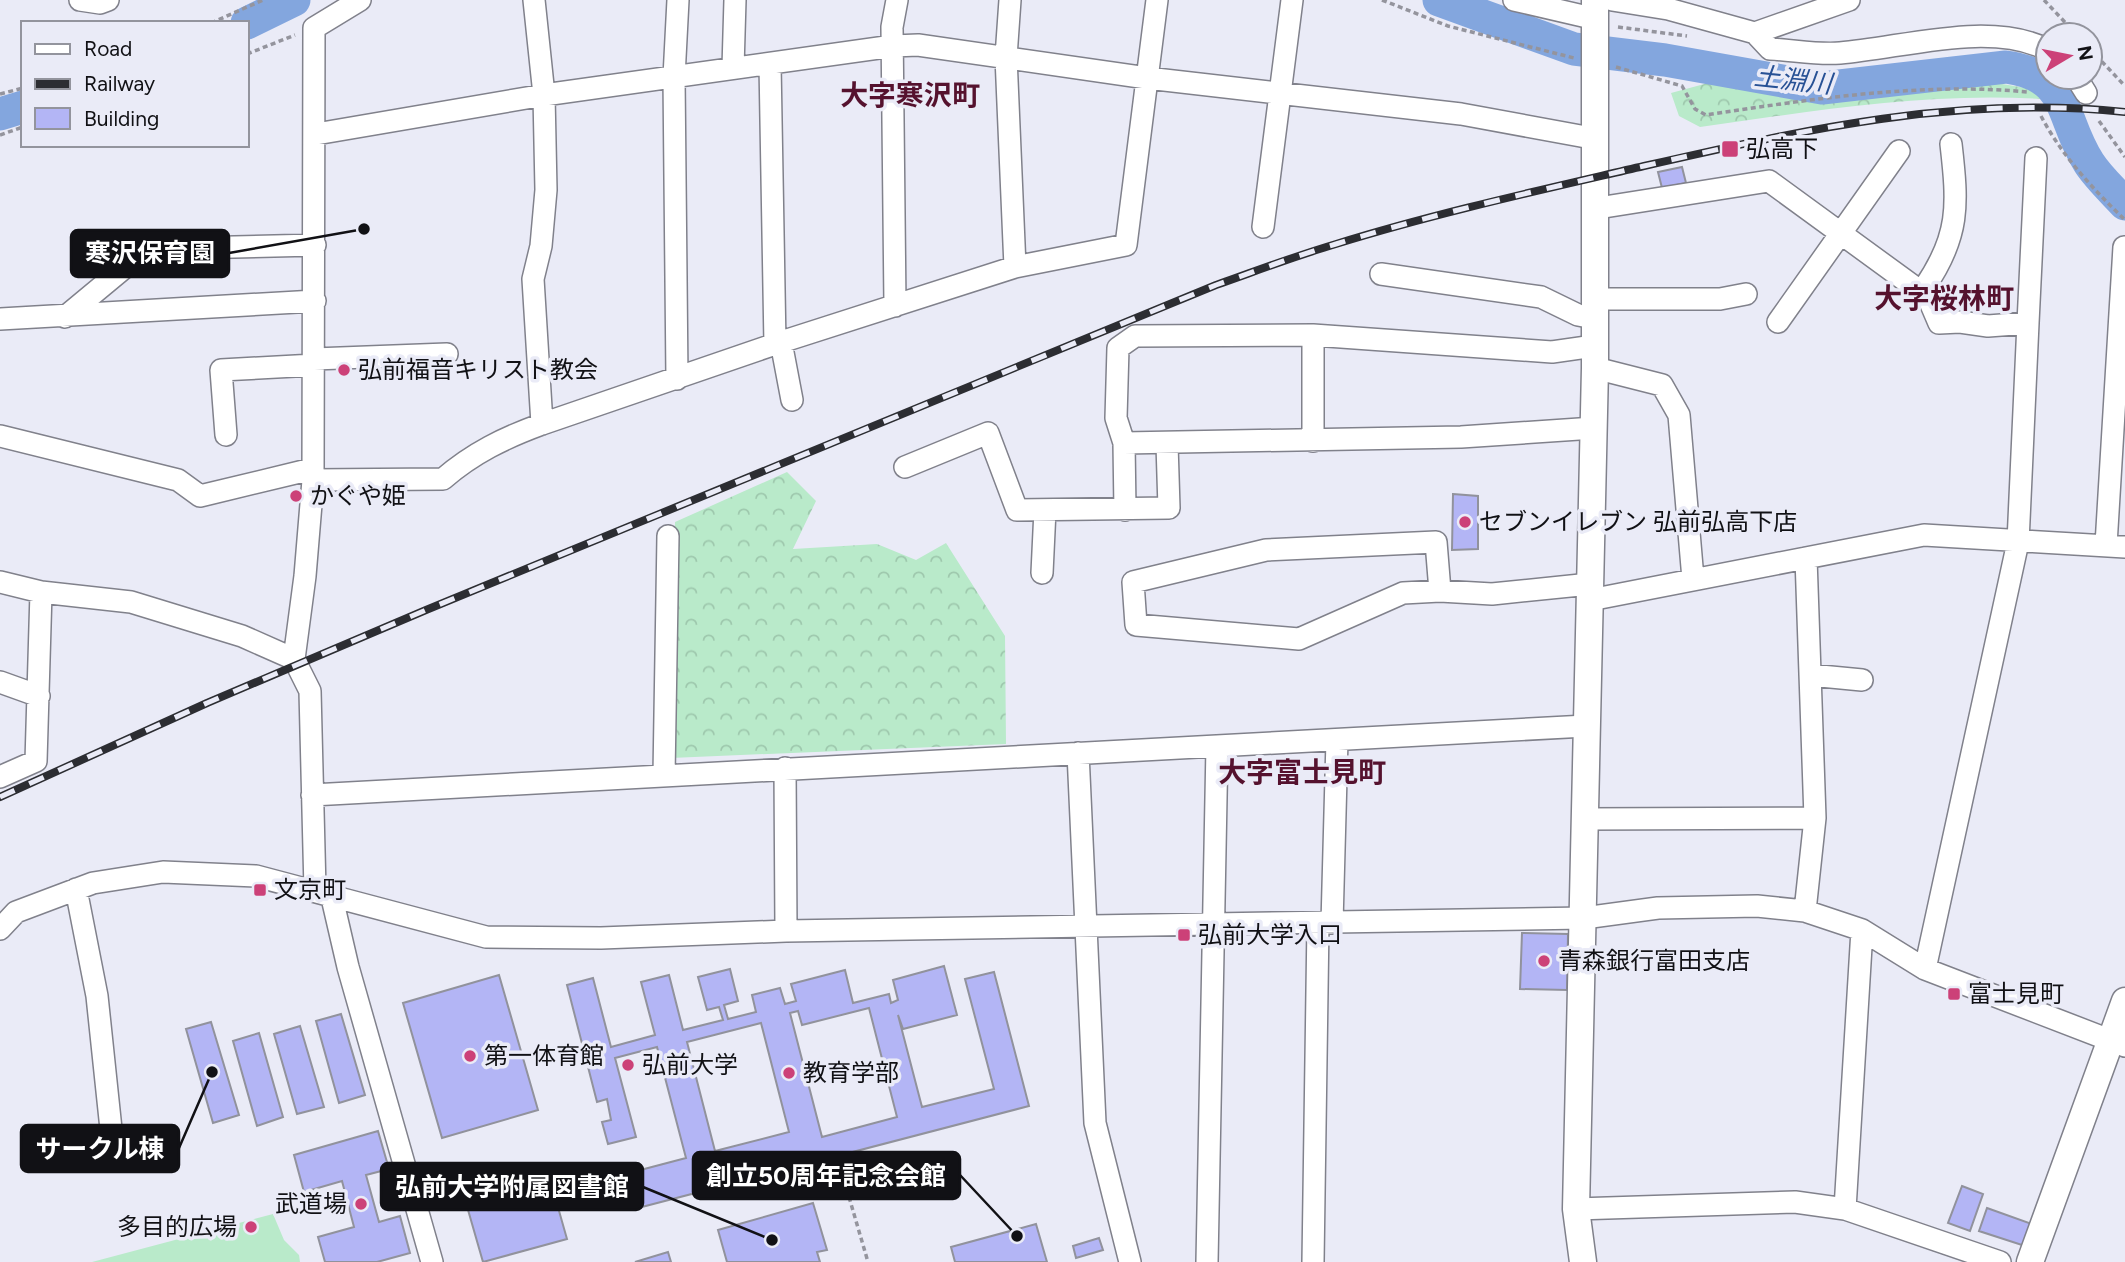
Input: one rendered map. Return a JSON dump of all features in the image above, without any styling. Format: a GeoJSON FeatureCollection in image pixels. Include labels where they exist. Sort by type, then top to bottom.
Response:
{"type":"FeatureCollection","features":[{"type":"Feature","properties":{"kind":"street"},"geometry":{"type":"LineString","coordinates":[[80,0],[100,4],[108,0]]}},
{"type":"Feature","properties":{"kind":"street"},"geometry":{"type":"LineString","coordinates":[[360,0],[314,28],[316,134],[313,475],[305,576],[294,659],[310,691],[312,795],[323,894],[432,1262]]}},
{"type":"Feature","properties":{"kind":"street"},"geometry":{"type":"LineString","coordinates":[[534,0],[544,94],[546,190],[541,246],[533,279],[542,424]]}},
{"type":"Feature","properties":{"kind":"street"},"geometry":{"type":"LineString","coordinates":[[677,379],[674,77],[678,0]]}},
{"type":"Feature","properties":{"kind":"street"},"geometry":{"type":"LineString","coordinates":[[733,68],[735,0]]}},
{"type":"Feature","properties":{"kind":"street"},"geometry":{"type":"LineString","coordinates":[[895,306],[892,27],[897,0]]}},
{"type":"Feature","properties":{"kind":"street"},"geometry":{"type":"LineString","coordinates":[[1010,0],[1006,57],[1014,267]]}},
{"type":"Feature","properties":{"kind":"street"},"geometry":{"type":"LineString","coordinates":[[0,436],[178,480],[200,496],[313,475],[443,480],[468,457],[505,438],[542,424],[778,343],[1014,267],[1126,245],[1157,0]]}},
{"type":"Feature","properties":{"kind":"street"},"geometry":{"type":"LineString","coordinates":[[1263,226],[1292,0]]}},
{"type":"Feature","properties":{"kind":"street"},"geometry":{"type":"LineString","coordinates":[[1514,0],[1600,13],[1668,9],[1755,33],[1770,49],[1837,53],[1990,35],[2034,43]]}},
{"type":"Feature","properties":{"kind":"street"},"geometry":{"type":"LineString","coordinates":[[1755,33],[1849,0]]}},
{"type":"Feature","properties":{"kind":"street"},"geometry":{"type":"LineString","coordinates":[[1582,1262],[1576,1209],[1594,428],[1593,308],[1598,208],[1596,63],[1600,13]]}},
{"type":"Feature","properties":{"kind":"street"},"geometry":{"type":"LineString","coordinates":[[316,134],[544,94],[893,46],[918,45],[1147,78],[1461,114],[1597,139]]}},
{"type":"Feature","properties":{"kind":"street"},"geometry":{"type":"LineString","coordinates":[[770,64],[778,343],[792,400]]}},
{"type":"Feature","properties":{"kind":"street"},"geometry":{"type":"LineString","coordinates":[[1924,288],[1953,234],[1955,180],[1951,144]]}},
{"type":"Feature","properties":{"kind":"street"},"geometry":{"type":"LineString","coordinates":[[1778,322],[1899,151]]}},
{"type":"Feature","properties":{"kind":"street"},"geometry":{"type":"LineString","coordinates":[[1925,969],[2018,542],[2036,158]]}},
{"type":"Feature","properties":{"kind":"street"},"geometry":{"type":"LineString","coordinates":[[1598,208],[1769,181],[1913,286],[1924,288]]}},
{"type":"Feature","properties":{"kind":"street"},"geometry":{"type":"LineString","coordinates":[[65,317],[148,249],[315,246]]}},
{"type":"Feature","properties":{"kind":"street"},"geometry":{"type":"LineString","coordinates":[[1440,591],[1436,542],[1266,550],[1133,582],[1136,625],[1299,639],[1403,593],[1590,592],[1693,579],[1924,536],[2116,546],[2124,247]]}},
{"type":"Feature","properties":{"kind":"street"},"geometry":{"type":"LineString","coordinates":[[1381,274],[1541,297],[1578,315],[1593,308],[1746,295]]}},
{"type":"Feature","properties":{"kind":"street"},"geometry":{"type":"LineString","coordinates":[[1924,288],[1939,323],[1988,326],[2028,323]]}},
{"type":"Feature","properties":{"kind":"street"},"geometry":{"type":"LineString","coordinates":[[0,319],[314,301]]}},
{"type":"Feature","properties":{"kind":"street"},"geometry":{"type":"LineString","coordinates":[[1313,335],[1313,441]]}},
{"type":"Feature","properties":{"kind":"street"},"geometry":{"type":"LineString","coordinates":[[1125,510],[1124,443],[1116,418],[1118,348],[1135,336],[1313,335],[1595,357],[1662,385],[1679,415],[1693,579]]}},
{"type":"Feature","properties":{"kind":"street"},"geometry":{"type":"LineString","coordinates":[[226,435],[222,370],[447,354]]}},
{"type":"Feature","properties":{"kind":"street"},"geometry":{"type":"LineString","coordinates":[[1124,443],[1461,437],[1594,428]]}},
{"type":"Feature","properties":{"kind":"street"},"geometry":{"type":"LineString","coordinates":[[905,467],[988,433],[1017,510],[1169,508],[1167,444]]}},
{"type":"Feature","properties":{"kind":"street"},"geometry":{"type":"LineString","coordinates":[[1042,573],[1045,510]]}},
{"type":"Feature","properties":{"kind":"street"},"geometry":{"type":"LineString","coordinates":[[664,775],[668,536]]}},
{"type":"Feature","properties":{"kind":"street"},"geometry":{"type":"LineString","coordinates":[[1805,911],[1815,818],[1806,558]]}},
{"type":"Feature","properties":{"kind":"street"},"geometry":{"type":"LineString","coordinates":[[0,582],[41,592],[131,602],[242,636],[294,659]]}},
{"type":"Feature","properties":{"kind":"street"},"geometry":{"type":"LineString","coordinates":[[0,777],[36,761],[41,592]]}},
{"type":"Feature","properties":{"kind":"street"},"geometry":{"type":"LineString","coordinates":[[1811,675],[1861,680]]}},
{"type":"Feature","properties":{"kind":"street"},"geometry":{"type":"LineString","coordinates":[[0,682],[39,696]]}},
{"type":"Feature","properties":{"kind":"street"},"geometry":{"type":"LineString","coordinates":[[312,795],[1587,726]]}},
{"type":"Feature","properties":{"kind":"street"},"geometry":{"type":"LineString","coordinates":[[1313,1262],[1325,923],[1338,740]]}},
{"type":"Feature","properties":{"kind":"street"},"geometry":{"type":"LineString","coordinates":[[1207,1262],[1211,925],[1217,746]]}},
{"type":"Feature","properties":{"kind":"street"},"geometry":{"type":"LineString","coordinates":[[1078,753],[1095,1123],[1130,1262]]}},
{"type":"Feature","properties":{"kind":"street"},"geometry":{"type":"LineString","coordinates":[[785,768],[786,931]]}},
{"type":"Feature","properties":{"kind":"street"},"geometry":{"type":"LineString","coordinates":[[1584,819],[1815,818]]}},
{"type":"Feature","properties":{"kind":"street"},"geometry":{"type":"LineString","coordinates":[[0,929],[16,912],[93,883],[163,872],[257,876],[486,937],[601,938],[786,931],[1584,918],[1658,908],[1756,906],[1805,911],[1862,930],[1925,969],[2118,1044]]}},
{"type":"Feature","properties":{"kind":"street"},"geometry":{"type":"LineString","coordinates":[[76,889],[97,996],[111,1129]]}},
{"type":"Feature","properties":{"kind":"street"},"geometry":{"type":"LineString","coordinates":[[1845,1209],[1862,930]]}},
{"type":"Feature","properties":{"kind":"street"},"geometry":{"type":"LineString","coordinates":[[2030,1262],[2118,1044],[2125,1001]]}},
{"type":"Feature","properties":{"kind":"street"},"geometry":{"type":"LineString","coordinates":[[1576,1209],[1795,1202],[1845,1209],[2000,1262]]}},
{"type":"Feature","properties":{"kind":"path"},"geometry":{"type":"LineString","coordinates":[[216,21],[263,0]]}},
{"type":"Feature","properties":{"kind":"path"},"geometry":{"type":"LineString","coordinates":[[1382,0],[1448,26],[1682,86],[1695,109],[1706,115],[1894,92],[1975,87],[2028,92]]}},
{"type":"Feature","properties":{"kind":"path"},"geometry":{"type":"LineString","coordinates":[[2044,0],[2064,21]]}},
{"type":"Feature","properties":{"kind":"path"},"geometry":{"type":"LineString","coordinates":[[1600,13],[1618,27],[1693,36]]}},
{"type":"Feature","properties":{"kind":"path"},"geometry":{"type":"LineString","coordinates":[[248,54],[314,28]]}},
{"type":"Feature","properties":{"kind":"path"},"geometry":{"type":"LineString","coordinates":[[2104,64],[2125,86]]}},
{"type":"Feature","properties":{"kind":"path"},"geometry":{"type":"LineString","coordinates":[[0,94],[21,89]]}},
{"type":"Feature","properties":{"kind":"path"},"geometry":{"type":"LineString","coordinates":[[2041,116],[2054,140],[2094,190],[2125,220]]}},
{"type":"Feature","properties":{"kind":"path"},"geometry":{"type":"LineString","coordinates":[[2099,121],[2125,157]]}},
{"type":"Feature","properties":{"kind":"path"},"geometry":{"type":"LineString","coordinates":[[0,135],[21,128]]}},
{"type":"Feature","properties":{"kind":"path"},"geometry":{"type":"LineString","coordinates":[[849,1197],[868,1262]]}},
{"type":"Feature","properties":{"kind":"green space"},"geometry":{"type":"Polygon","coordinates":[[[1990,82],[2034,89],[2038,91],[2041,99],[1955,98],[1870,104],[1700,127],[1679,116],[1671,93],[1708,83],[1832,94],[1990,82]]]}},
{"type":"Feature","properties":{"kind":"green space"},"geometry":{"type":"Polygon","coordinates":[[[787,472],[816,501],[793,549],[877,544],[916,560],[946,543],[1005,636],[1006,744],[671,758],[675,522],[787,472]]]}},
{"type":"Feature","properties":{"kind":"green space","name":"多目的広場"},"geometry":{"type":"Polygon","coordinates":[[[273,1214],[284,1240],[299,1255],[300,1262],[92,1262],[273,1214]]]}},
{"type":"Feature","properties":{"kind":"building"},"geometry":{"type":"Polygon","coordinates":[[[1682,167],[1686,183],[1662,188],[1658,172],[1682,167]]]}},
{"type":"Feature","properties":{"kind":"building","name":"セブンイレブン 弘前弘高下店"},"geometry":{"type":"Polygon","coordinates":[[[1453,494],[1478,496],[1478,549],[1452,550],[1453,494]]]}},
{"type":"Feature","properties":{"kind":"building","name":"青森銀行富田支店"},"geometry":{"type":"Polygon","coordinates":[[[1522,933],[1568,934],[1567,990],[1520,989],[1522,933]]]}},
{"type":"Feature","properties":{"kind":"building","name":"教育学部"},"geometry":{"type":"Polygon","coordinates":[[[944,966],[957,1015],[903,1029],[898,1015],[922,1107],[994,1089],[965,979],[994,972],[1029,1106],[638,1208],[629,1173],[686,1158],[657,1047],[615,1058],[636,1137],[608,1144],[602,1122],[611,1120],[607,1099],[597,1102],[567,985],[593,978],[611,1047],[655,1035],[641,982],[669,975],[683,1030],[723,1020],[719,1007],[707,1010],[698,977],[730,969],[738,1001],[724,1005],[728,1019],[756,1012],[752,995],[780,988],[785,1004],[796,1001],[791,984],[845,970],[853,1003],[889,994],[891,1003],[898,1000],[893,980],[944,966]],[[869,1008],[802,1025],[798,1011],[790,1013],[822,1137],[897,1117],[869,1008]],[[761,1023],[687,1042],[715,1151],[789,1132],[761,1023]]]}},
{"type":"Feature","properties":{"kind":"building","name":"第一体育館"},"geometry":{"type":"Polygon","coordinates":[[[499,975],[538,1110],[442,1138],[403,1003],[499,975]]]}},
{"type":"Feature","properties":{"kind":"building"},"geometry":{"type":"Polygon","coordinates":[[[341,1014],[365,1095],[339,1103],[316,1021],[341,1014]]]}},
{"type":"Feature","properties":{"kind":"building"},"geometry":{"type":"Polygon","coordinates":[[[211,1022],[239,1115],[213,1123],[186,1029],[211,1022]]]}},
{"type":"Feature","properties":{"kind":"building"},"geometry":{"type":"Polygon","coordinates":[[[300,1026],[324,1107],[297,1114],[274,1034],[300,1026]]]}},
{"type":"Feature","properties":{"kind":"building"},"geometry":{"type":"Polygon","coordinates":[[[259,1033],[283,1117],[257,1126],[233,1041],[259,1033]]]}},
{"type":"Feature","properties":{"kind":"building","name":"武道場"},"geometry":{"type":"Polygon","coordinates":[[[378,1131],[389,1169],[366,1175],[379,1222],[400,1216],[410,1253],[377,1262],[325,1262],[318,1237],[354,1227],[342,1181],[304,1192],[294,1155],[378,1131]]]}},
{"type":"Feature","properties":{"kind":"building"},"geometry":{"type":"Polygon","coordinates":[[[546,1165],[567,1239],[483,1262],[462,1189],[546,1165]]]}},
{"type":"Feature","properties":{"kind":"building"},"geometry":{"type":"Polygon","coordinates":[[[1962,1186],[1983,1194],[1970,1231],[1948,1223],[1962,1186]]]}},
{"type":"Feature","properties":{"kind":"building"},"geometry":{"type":"Polygon","coordinates":[[[813,1203],[827,1250],[817,1252],[820,1262],[727,1262],[718,1230],[813,1203]]]}},
{"type":"Feature","properties":{"kind":"building"},"geometry":{"type":"Polygon","coordinates":[[[1987,1208],[2032,1224],[2025,1246],[1979,1231],[1987,1208]]]}},
{"type":"Feature","properties":{"kind":"building"},"geometry":{"type":"Polygon","coordinates":[[[1036,1224],[1047,1262],[955,1262],[951,1247],[1036,1224]]]}},
{"type":"Feature","properties":{"kind":"building"},"geometry":{"type":"Polygon","coordinates":[[[1099,1238],[1103,1250],[1076,1258],[1073,1246],[1099,1238]]]}},
{"type":"Feature","properties":{"kind":"building"},"geometry":{"type":"Polygon","coordinates":[[[668,1252],[671,1262],[635,1262],[668,1252]]]}},
{"type":"Feature","properties":{"kind":"waterway","name":"土淵川"},"geometry":{"type":"LineString","coordinates":[[248,23],[294,0]]}},
{"type":"Feature","properties":{"kind":"waterway","name":"土淵川"},"geometry":{"type":"LineString","coordinates":[[1439,0],[1574,49],[1665,60],[1822,88],[2006,67],[2027,72],[2043,79],[2053,89],[2089,163],[2125,204]]}},
{"type":"Feature","properties":{"kind":"waterway","name":"土淵川"},"geometry":{"type":"LineString","coordinates":[[0,114],[21,108]]}},
{"type":"Feature","properties":{"kind":"railway"},"geometry":{"type":"LineString","coordinates":[[0,797],[207,703],[426,610],[1216,285],[1306,253],[1489,202],[1705,152],[1824,128],[1942,112],[2002,108],[2125,112]]}},
{"type":"Feature","properties":{"kind":"place","name":"弘高下"},"geometry":{"type":"Point","coordinates":[1730,149]}},
{"type":"Feature","properties":{"kind":"place","name":"寒沢保育園"},"geometry":{"type":"Point","coordinates":[364,229]}},
{"type":"Feature","properties":{"kind":"place","name":"弘前福音キリスト教会"},"geometry":{"type":"Point","coordinates":[344,370]}},
{"type":"Feature","properties":{"kind":"place","name":"かぐや姫"},"geometry":{"type":"Point","coordinates":[296,496]}},
{"type":"Feature","properties":{"kind":"place","name":"セブンイレブン 弘前弘高下店"},"geometry":{"type":"Point","coordinates":[1465,522]}},
{"type":"Feature","properties":{"kind":"place","name":"文京町"},"geometry":{"type":"Point","coordinates":[260,890]}},
{"type":"Feature","properties":{"kind":"place","name":"弘前大学入口"},"geometry":{"type":"Point","coordinates":[1184,935]}},
{"type":"Feature","properties":{"kind":"place","name":"青森銀行富田支店"},"geometry":{"type":"Point","coordinates":[1544,961]}},
{"type":"Feature","properties":{"kind":"place","name":"富士見町"},"geometry":{"type":"Point","coordinates":[1954,994]}},
{"type":"Feature","properties":{"kind":"place","name":"第一体育館"},"geometry":{"type":"Point","coordinates":[470,1056]}},
{"type":"Feature","properties":{"kind":"place","name":"弘前大学"},"geometry":{"type":"Point","coordinates":[628,1065]}},
{"type":"Feature","properties":{"kind":"place","name":"サークル棟"},"geometry":{"type":"Point","coordinates":[212,1072]}},
{"type":"Feature","properties":{"kind":"place","name":"教育学部"},"geometry":{"type":"Point","coordinates":[789,1073]}},
{"type":"Feature","properties":{"kind":"place","name":"武道場"},"geometry":{"type":"Point","coordinates":[361,1204]}},
{"type":"Feature","properties":{"kind":"place","name":"多目的広場"},"geometry":{"type":"Point","coordinates":[251,1227]}},
{"type":"Feature","properties":{"kind":"place","name":"創立50周年記念会館"},"geometry":{"type":"Point","coordinates":[1017,1236]}},
{"type":"Feature","properties":{"kind":"place","name":"弘前大学附属図書館"},"geometry":{"type":"Point","coordinates":[772,1240]}},
{"type":"Feature","properties":{"kind":"district","name":"大字寒沢町"},"geometry":{"type":"Point","coordinates":[910,95]}},
{"type":"Feature","properties":{"kind":"district","name":"大字桜林町"},"geometry":{"type":"Point","coordinates":[1944,298]}},
{"type":"Feature","properties":{"kind":"district","name":"大字富士見町"},"geometry":{"type":"Point","coordinates":[1302,772]}}]}
